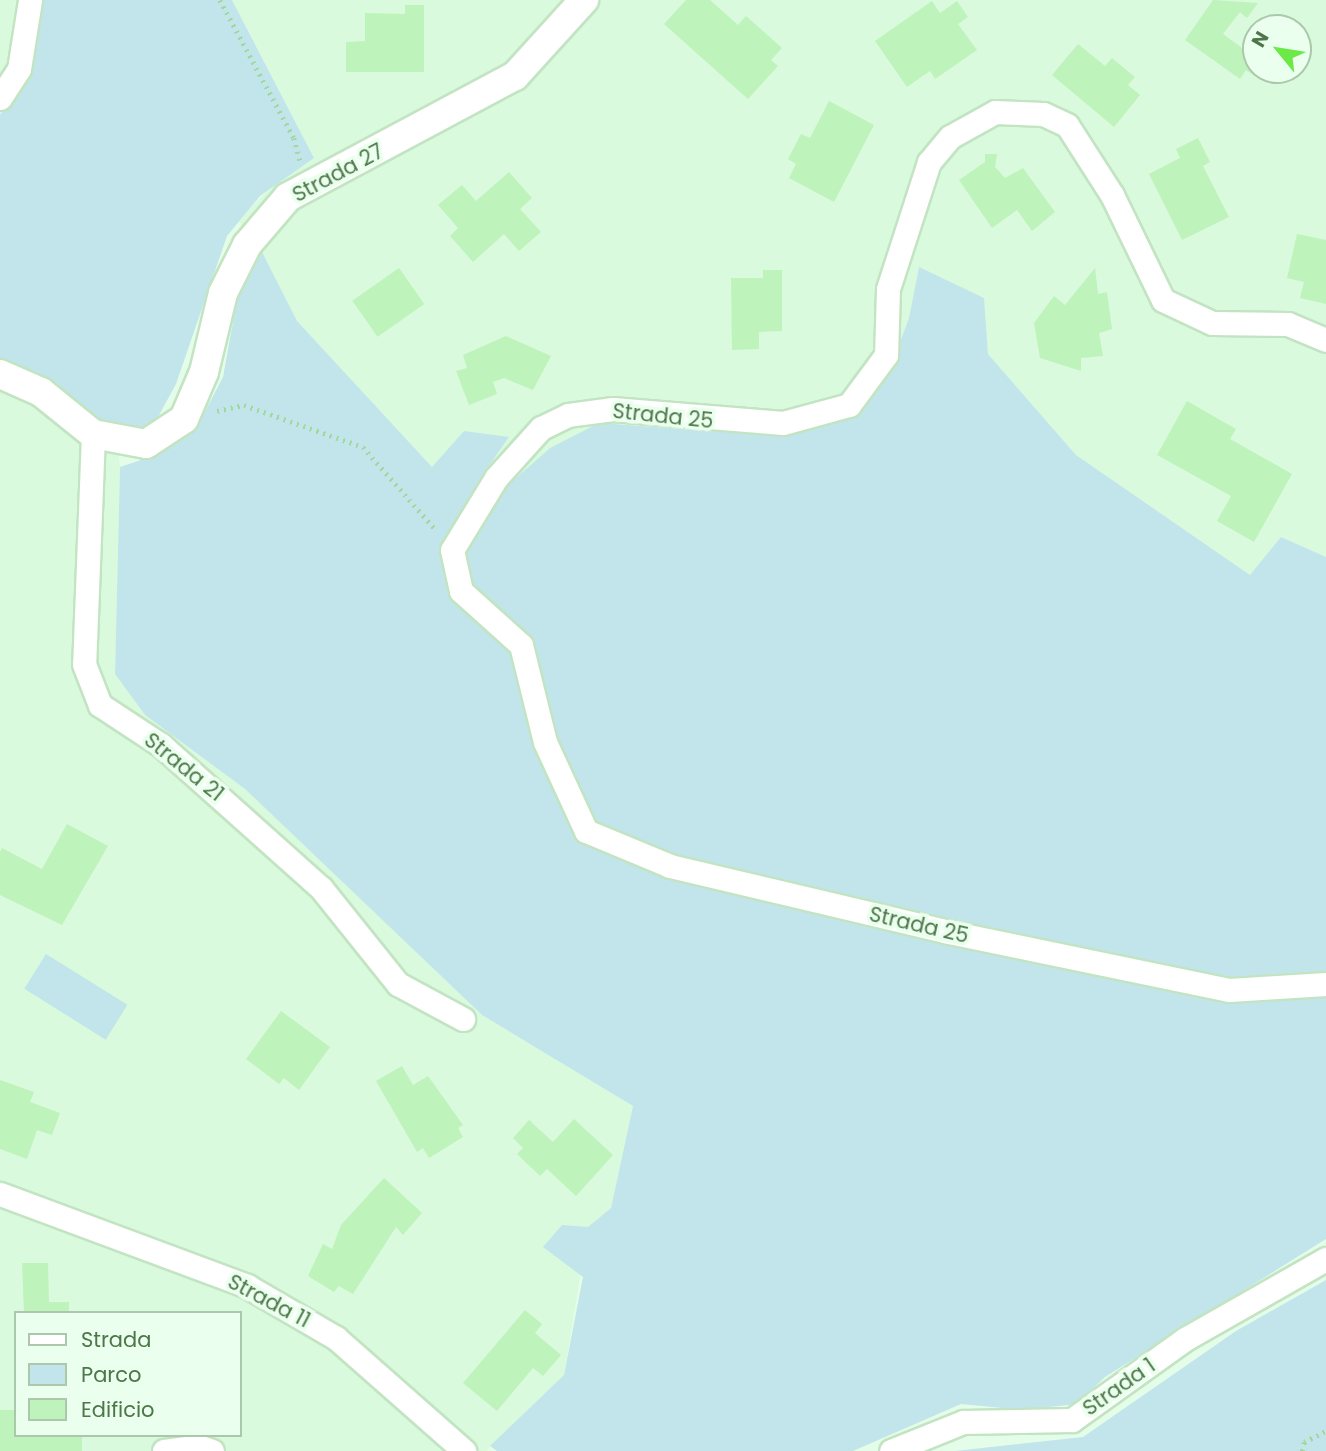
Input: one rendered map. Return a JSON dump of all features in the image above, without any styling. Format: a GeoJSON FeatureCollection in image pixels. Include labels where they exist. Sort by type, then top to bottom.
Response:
{"type":"FeatureCollection","features":[{"type":"Feature","properties":{"kind":"street"},"geometry":{"type":"LineString","coordinates":[[0,98],[19,69],[30,0]]}},
{"type":"Feature","properties":{"kind":"street","name":"Strada 27"},"geometry":{"type":"LineString","coordinates":[[184,419],[204,372],[223,293],[247,244],[288,197],[515,76],[584,0]]}},
{"type":"Feature","properties":{"kind":"street","name":"Strada 25"},"geometry":{"type":"LineString","coordinates":[[1326,340],[1289,324],[1212,323],[1163,300],[1112,195],[1066,125],[1043,114],[995,112],[950,138],[929,162],[888,289],[886,355],[849,405],[783,423],[613,409],[568,415],[541,428],[496,478],[452,550],[461,591],[521,645],[545,742],[586,831],[670,866],[944,931],[1229,990],[1326,984]]}},
{"type":"Feature","properties":{"kind":"street"},"geometry":{"type":"LineString","coordinates":[[0,374],[41,393],[93,434],[146,444],[184,419]]}},
{"type":"Feature","properties":{"kind":"street","name":"Strada 21"},"geometry":{"type":"LineString","coordinates":[[93,434],[84,664],[100,705],[161,745],[321,888],[398,984],[463,1019]]}},
{"type":"Feature","properties":{"kind":"street","name":"Strada 11"},"geometry":{"type":"LineString","coordinates":[[0,1194],[247,1286],[336,1338],[464,1451]]}},
{"type":"Feature","properties":{"kind":"street","name":"Strada 1"},"geometry":{"type":"LineString","coordinates":[[891,1451],[963,1422],[1072,1420],[1185,1339],[1326,1259]]}},
{"type":"Feature","properties":{"kind":"street"},"geometry":{"type":"LineString","coordinates":[[164,1451],[198,1446],[212,1451]]}},
{"type":"Feature","properties":{"kind":"path"},"geometry":{"type":"LineString","coordinates":[[219,0],[294,138],[306,188]]}},
{"type":"Feature","properties":{"kind":"path"},"geometry":{"type":"LineString","coordinates":[[184,419],[244,405],[363,447],[452,550]]}},
{"type":"Feature","properties":{"kind":"path"},"geometry":{"type":"LineString","coordinates":[[1302,1451],[1304,1442],[1326,1431]]}},
{"type":"Feature","properties":{"kind":"shaded area"},"geometry":{"type":"Polygon","coordinates":[[[0,0],[37,0],[14,94],[0,115],[0,0]]]}},
{"type":"Feature","properties":{"kind":"shaded area"},"geometry":{"type":"Polygon","coordinates":[[[232,0],[1326,0],[1326,557],[1281,537],[1251,576],[1076,455],[988,354],[984,298],[919,268],[909,318],[888,374],[847,417],[763,435],[686,432],[550,448],[507,486],[482,476],[509,437],[433,468],[297,321],[238,219],[290,170],[314,158],[232,0]]]}},
{"type":"Feature","properties":{"kind":"shaded area"},"geometry":{"type":"Polygon","coordinates":[[[0,363],[115,428],[120,467],[115,674],[145,715],[245,789],[482,1015],[633,1106],[611,1208],[588,1227],[564,1375],[486,1451],[0,1451],[0,363]]]}},
{"type":"Feature","properties":{"kind":"green space"},"geometry":{"type":"Polygon","coordinates":[[[37,0],[232,0],[314,158],[260,196],[227,236],[176,384],[158,417],[145,427],[115,428],[0,363],[0,115],[14,94],[37,0]]]}},
{"type":"Feature","properties":{"kind":"green space"},"geometry":{"type":"Polygon","coordinates":[[[261,250],[297,321],[432,467],[464,431],[509,437],[482,476],[507,486],[550,448],[599,423],[763,435],[847,417],[888,374],[909,318],[919,267],[984,298],[988,354],[1076,455],[1250,575],[1281,537],[1326,557],[1326,1239],[1105,1377],[1077,1404],[1022,1410],[961,1404],[853,1451],[497,1451],[490,1446],[564,1375],[583,1277],[543,1247],[562,1225],[588,1227],[611,1208],[633,1106],[482,1015],[245,789],[145,715],[115,674],[120,467],[162,453],[196,429],[223,377],[238,294],[261,250]]]}},
{"type":"Feature","properties":{"kind":"green space"},"geometry":{"type":"Polygon","coordinates":[[[46,954],[127,1005],[106,1040],[24,989],[46,954]]]}},
{"type":"Feature","properties":{"kind":"green space"},"geometry":{"type":"Polygon","coordinates":[[[1326,1280],[1326,1451],[955,1451],[1083,1437],[1236,1331],[1326,1280]]]}},
{"type":"Feature","properties":{"kind":"building"},"geometry":{"type":"Polygon","coordinates":[[[686,0],[710,0],[738,25],[746,16],[782,48],[771,60],[778,66],[748,99],[664,24],[686,0]]]}},
{"type":"Feature","properties":{"kind":"building"},"geometry":{"type":"Polygon","coordinates":[[[1213,0],[1258,3],[1250,14],[1240,12],[1223,34],[1242,48],[1240,79],[1185,40],[1213,0]]]}},
{"type":"Feature","properties":{"kind":"building"},"geometry":{"type":"Polygon","coordinates":[[[932,1],[940,13],[957,1],[968,17],[958,24],[977,50],[935,79],[930,71],[907,87],[875,41],[932,1]]]}},
{"type":"Feature","properties":{"kind":"building"},"geometry":{"type":"Polygon","coordinates":[[[405,5],[424,5],[424,72],[346,72],[346,42],[365,41],[365,13],[405,14],[405,5]]]}},
{"type":"Feature","properties":{"kind":"building"},"geometry":{"type":"Polygon","coordinates":[[[1078,44],[1105,66],[1112,58],[1135,77],[1128,85],[1140,95],[1114,127],[1052,75],[1078,44]]]}},
{"type":"Feature","properties":{"kind":"building"},"geometry":{"type":"Polygon","coordinates":[[[829,101],[874,125],[834,202],[789,178],[796,164],[788,159],[801,134],[810,138],[829,101]]]}},
{"type":"Feature","properties":{"kind":"building"},"geometry":{"type":"Polygon","coordinates":[[[1198,138],[1210,162],[1203,166],[1229,217],[1182,240],[1149,174],[1180,158],[1176,149],[1198,138]]]}},
{"type":"Feature","properties":{"kind":"building"},"geometry":{"type":"Polygon","coordinates":[[[985,154],[997,154],[995,167],[1005,178],[1023,168],[1055,212],[1032,231],[1017,210],[992,228],[959,180],[985,162],[985,154]]]}},
{"type":"Feature","properties":{"kind":"building"},"geometry":{"type":"Polygon","coordinates":[[[509,172],[532,198],[520,209],[541,232],[519,251],[504,234],[473,262],[450,236],[458,228],[438,205],[462,185],[476,201],[509,172]]]}},
{"type":"Feature","properties":{"kind":"building"},"geometry":{"type":"Polygon","coordinates":[[[1297,234],[1326,240],[1326,304],[1300,298],[1304,282],[1287,278],[1297,234]]]}},
{"type":"Feature","properties":{"kind":"building"},"geometry":{"type":"Polygon","coordinates":[[[399,268],[424,304],[378,337],[352,301],[399,268]]]}},
{"type":"Feature","properties":{"kind":"building"},"geometry":{"type":"Polygon","coordinates":[[[1095,268],[1098,294],[1107,292],[1112,329],[1099,333],[1103,356],[1081,358],[1081,371],[1040,358],[1034,323],[1054,296],[1065,305],[1095,268]]]}},
{"type":"Feature","properties":{"kind":"building"},"geometry":{"type":"Polygon","coordinates":[[[763,270],[782,270],[782,331],[759,332],[759,349],[732,350],[731,278],[763,278],[763,270]]]}},
{"type":"Feature","properties":{"kind":"building"},"geometry":{"type":"Polygon","coordinates":[[[506,336],[551,356],[533,390],[504,378],[493,382],[497,394],[469,405],[456,371],[467,368],[463,355],[506,336]]]}},
{"type":"Feature","properties":{"kind":"building"},"geometry":{"type":"Polygon","coordinates":[[[1187,401],[1236,429],[1230,439],[1292,474],[1254,542],[1217,521],[1231,496],[1157,455],[1187,401]]]}},
{"type":"Feature","properties":{"kind":"building"},"geometry":{"type":"Polygon","coordinates":[[[67,824],[108,846],[62,925],[0,895],[0,852],[2,848],[42,869],[67,824]]]}},
{"type":"Feature","properties":{"kind":"building"},"geometry":{"type":"Polygon","coordinates":[[[281,1011],[330,1047],[299,1090],[284,1078],[279,1084],[246,1059],[281,1011]]]}},
{"type":"Feature","properties":{"kind":"building"},"geometry":{"type":"Polygon","coordinates":[[[402,1066],[413,1085],[428,1076],[463,1125],[458,1128],[463,1137],[429,1158],[423,1148],[417,1152],[376,1081],[402,1066]]]}},
{"type":"Feature","properties":{"kind":"building"},"geometry":{"type":"Polygon","coordinates":[[[0,1080],[34,1092],[30,1102],[60,1113],[52,1135],[37,1130],[27,1159],[0,1149],[0,1080]]]}},
{"type":"Feature","properties":{"kind":"building"},"geometry":{"type":"Polygon","coordinates":[[[574,1119],[613,1155],[576,1196],[547,1169],[540,1176],[517,1154],[523,1148],[513,1138],[529,1120],[553,1142],[574,1119]]]}},
{"type":"Feature","properties":{"kind":"building"},"geometry":{"type":"Polygon","coordinates":[[[384,1178],[422,1213],[403,1235],[396,1227],[353,1294],[339,1286],[334,1292],[308,1276],[323,1244],[332,1249],[341,1225],[384,1178]]]}},
{"type":"Feature","properties":{"kind":"building"},"geometry":{"type":"Polygon","coordinates":[[[22,1263],[48,1263],[49,1302],[69,1302],[69,1311],[24,1311],[22,1263]]]}},
{"type":"Feature","properties":{"kind":"building"},"geometry":{"type":"Polygon","coordinates":[[[525,1310],[542,1324],[535,1333],[561,1355],[543,1376],[533,1368],[497,1411],[463,1383],[525,1310]]]}},
{"type":"Feature","properties":{"kind":"building"},"geometry":{"type":"Polygon","coordinates":[[[0,1410],[14,1410],[14,1437],[82,1437],[82,1451],[0,1451],[0,1410]]]}}]}
